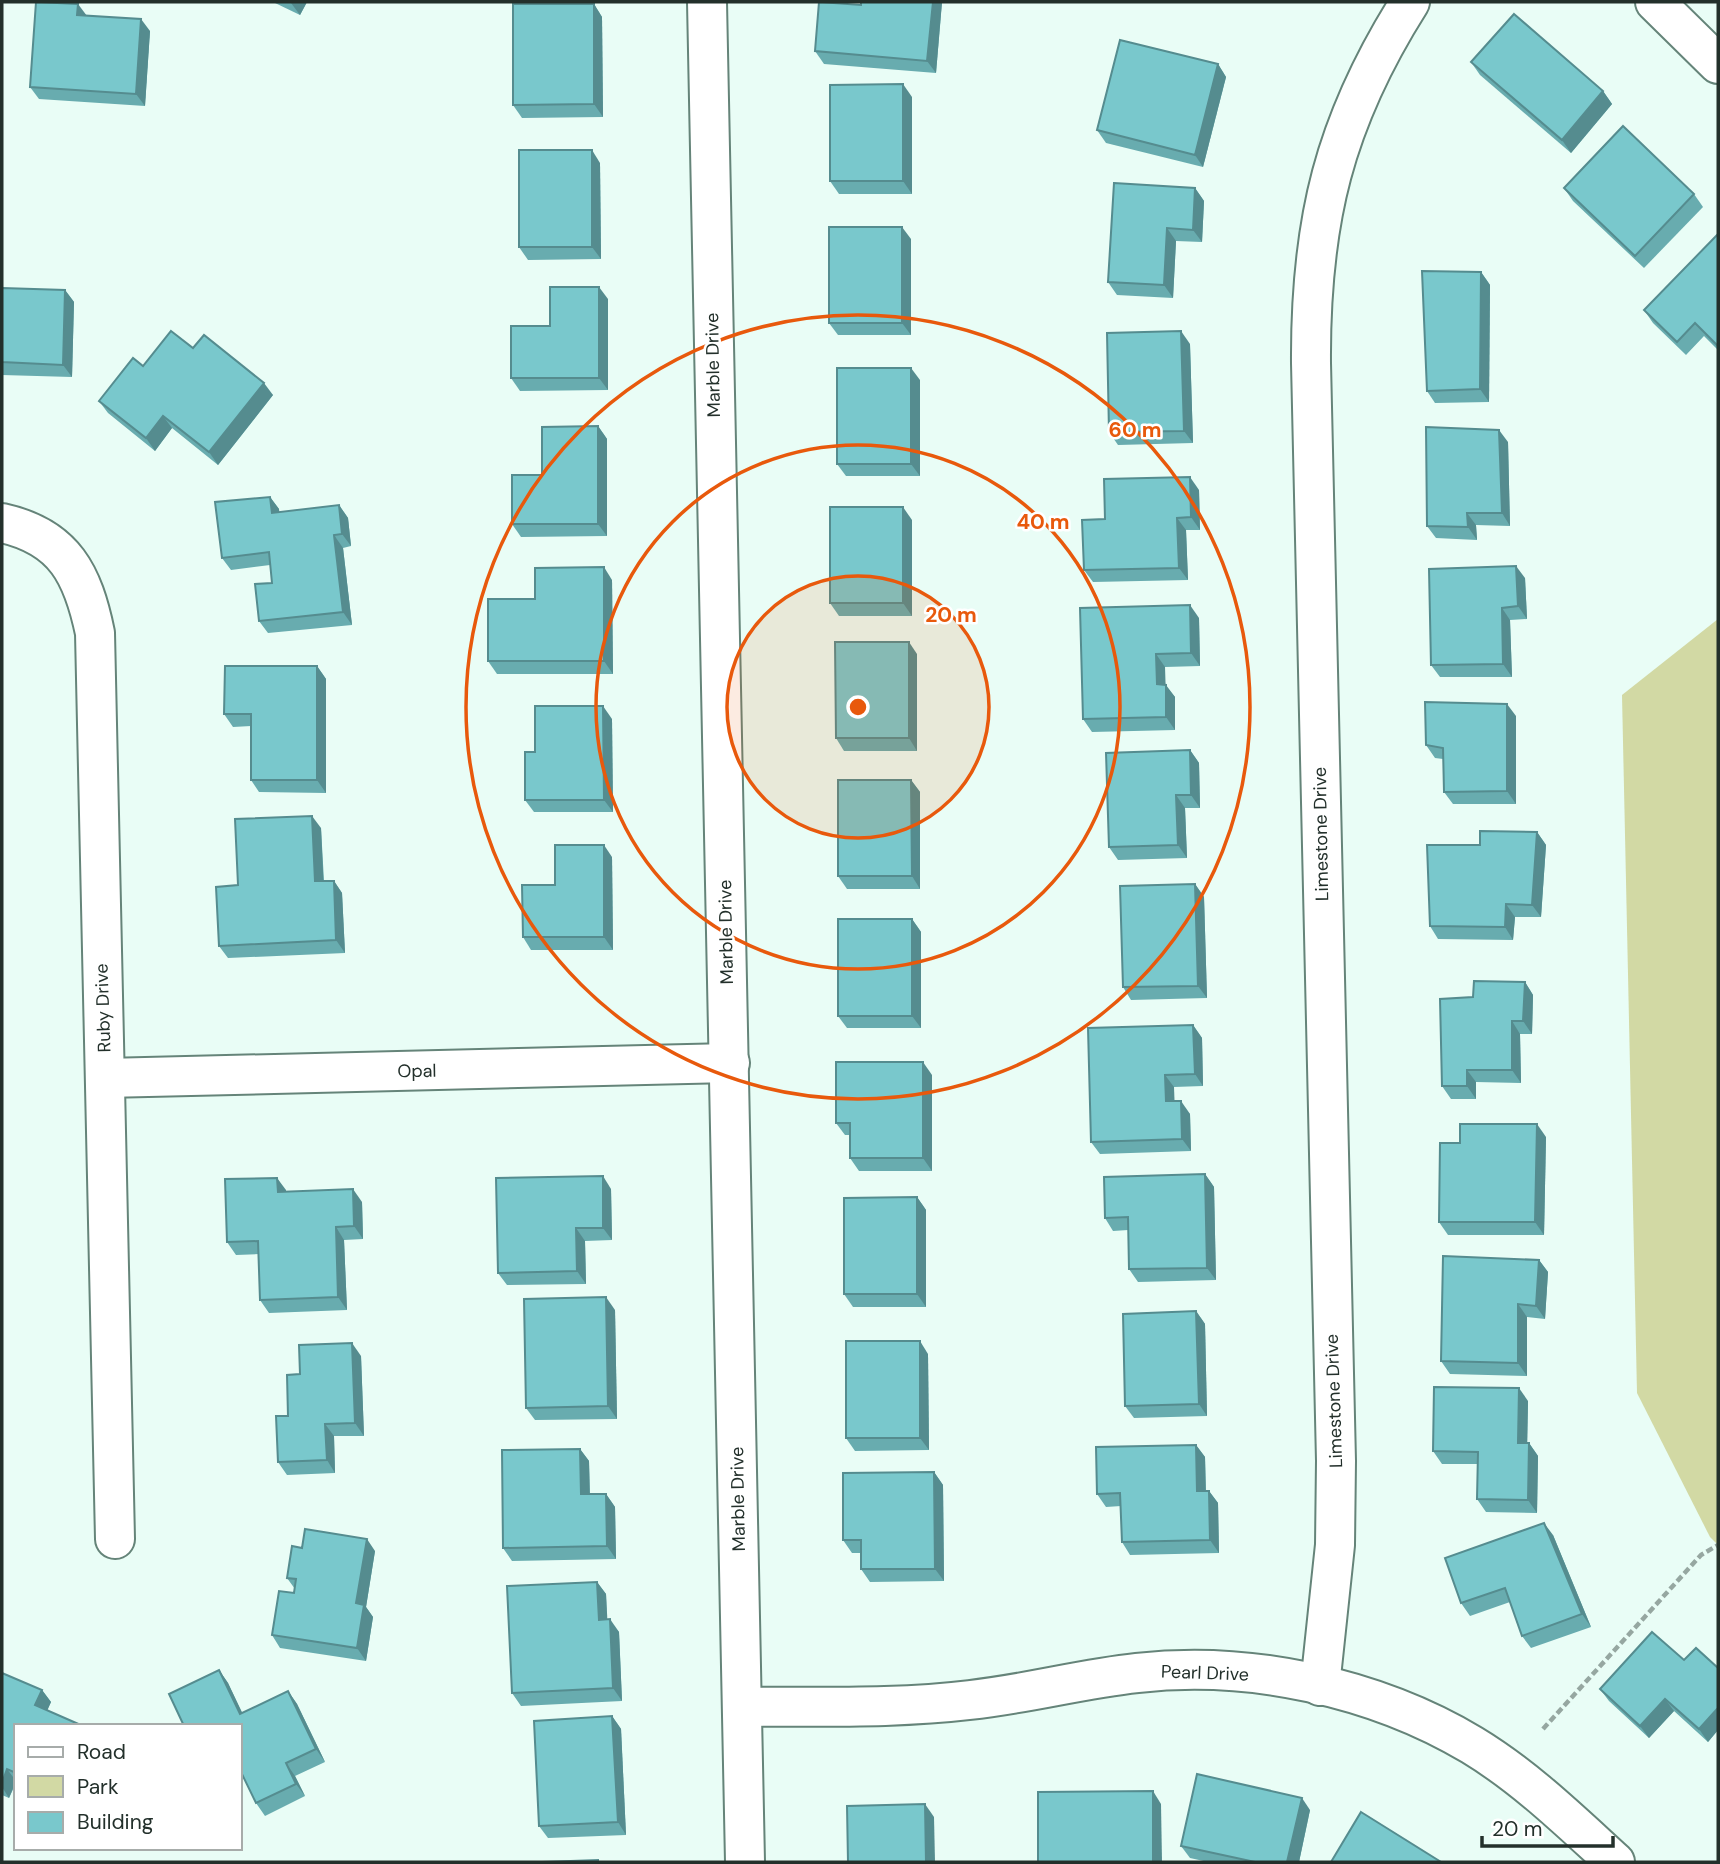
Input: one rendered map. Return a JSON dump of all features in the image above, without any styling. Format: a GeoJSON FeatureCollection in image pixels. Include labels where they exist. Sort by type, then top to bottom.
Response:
{"type":"FeatureCollection","features":[{"type":"Feature","properties":{"kind":"street","name":"Marble Drive"},"geometry":{"type":"LineString","coordinates":[[707,2],[746,1862]]}},
{"type":"Feature","properties":{"kind":"street","name":"Limestone Drive"},"geometry":{"type":"LineString","coordinates":[[1320,1686],[1335,1545],[1336,1461],[1311,376],[1313,267],[1333,162],[1355,100],[1383,45],[1410,2]]}},
{"type":"Feature","properties":{"kind":"street"},"geometry":{"type":"LineString","coordinates":[[1655,2],[1718,64]]}},
{"type":"Feature","properties":{"kind":"street","name":"Ruby Drive"},"geometry":{"type":"LineString","coordinates":[[2,523],[30,533],[72,563],[87,594],[95,633],[115,1539]]}},
{"type":"Feature","properties":{"kind":"street","name":"Opal"},"geometry":{"type":"LineString","coordinates":[[105,1078],[730,1063]]}},
{"type":"Feature","properties":{"kind":"street","name":"Pearl Drive"},"geometry":{"type":"LineString","coordinates":[[742,1707],[969,1700],[1137,1673],[1167,1671],[1245,1673],[1320,1686],[1404,1712],[1475,1747],[1563,1814],[1615,1862]]}},
{"type":"Feature","properties":{"kind":"path"},"geometry":{"type":"LineString","coordinates":[[1543,1729],[1701,1556],[1718,1545]]}},
{"type":"Feature","properties":{"kind":"green space"},"geometry":{"type":"Polygon","coordinates":[[[1718,619],[1718,1545],[1710,1537],[1637,1393],[1622,695],[1718,619]]]}},
{"type":"Feature","properties":{"kind":"building"},"geometry":{"type":"Polygon","coordinates":[[[36,2],[78,4],[77,15],[141,19],[136,94],[30,87],[36,2]]]}},
{"type":"Feature","properties":{"kind":"building"},"geometry":{"type":"Polygon","coordinates":[[[819,2],[861,5],[861,2],[933,2],[927,61],[815,51],[819,2]]]}},
{"type":"Feature","properties":{"kind":"building"},"geometry":{"type":"Polygon","coordinates":[[[513,4],[594,4],[594,104],[513,105],[513,4]]]}},
{"type":"Feature","properties":{"kind":"building"},"geometry":{"type":"Polygon","coordinates":[[[1514,14],[1603,91],[1562,140],[1471,62],[1514,14]]]}},
{"type":"Feature","properties":{"kind":"building"},"geometry":{"type":"Polygon","coordinates":[[[1120,40],[1218,64],[1195,155],[1097,130],[1120,40]]]}},
{"type":"Feature","properties":{"kind":"building"},"geometry":{"type":"Polygon","coordinates":[[[903,84],[903,181],[830,181],[830,85],[903,84]]]}},
{"type":"Feature","properties":{"kind":"building"},"geometry":{"type":"Polygon","coordinates":[[[1623,126],[1694,194],[1635,256],[1564,188],[1623,126]]]}},
{"type":"Feature","properties":{"kind":"building"},"geometry":{"type":"Polygon","coordinates":[[[519,150],[592,150],[592,247],[519,247],[519,150]]]}},
{"type":"Feature","properties":{"kind":"building"},"geometry":{"type":"Polygon","coordinates":[[[1114,183],[1195,188],[1193,230],[1167,228],[1164,285],[1108,282],[1114,183]]]}},
{"type":"Feature","properties":{"kind":"building"},"geometry":{"type":"Polygon","coordinates":[[[829,227],[902,227],[902,323],[829,323],[829,227]]]}},
{"type":"Feature","properties":{"kind":"building"},"geometry":{"type":"Polygon","coordinates":[[[1718,234],[1718,346],[1695,323],[1677,342],[1644,310],[1718,234]]]}},
{"type":"Feature","properties":{"kind":"building"},"geometry":{"type":"Polygon","coordinates":[[[1422,271],[1481,272],[1480,389],[1427,391],[1422,271]]]}},
{"type":"Feature","properties":{"kind":"building"},"geometry":{"type":"Polygon","coordinates":[[[550,287],[599,287],[599,378],[511,378],[511,326],[550,326],[550,287]]]}},
{"type":"Feature","properties":{"kind":"building"},"geometry":{"type":"Polygon","coordinates":[[[2,288],[65,290],[63,365],[2,362],[2,288]]]}},
{"type":"Feature","properties":{"kind":"building"},"geometry":{"type":"Polygon","coordinates":[[[171,331],[193,348],[204,335],[264,383],[209,452],[163,416],[146,438],[99,401],[133,358],[143,366],[171,331]]]}},
{"type":"Feature","properties":{"kind":"building"},"geometry":{"type":"Polygon","coordinates":[[[1181,331],[1184,431],[1109,432],[1107,333],[1181,331]]]}},
{"type":"Feature","properties":{"kind":"building"},"geometry":{"type":"Polygon","coordinates":[[[837,368],[911,368],[911,464],[837,464],[837,368]]]}},
{"type":"Feature","properties":{"kind":"building"},"geometry":{"type":"Polygon","coordinates":[[[598,426],[598,524],[512,524],[512,475],[542,475],[542,427],[598,426]]]}},
{"type":"Feature","properties":{"kind":"building"},"geometry":{"type":"Polygon","coordinates":[[[1426,427],[1499,430],[1502,513],[1467,513],[1468,527],[1427,526],[1426,427]]]}},
{"type":"Feature","properties":{"kind":"building"},"geometry":{"type":"Polygon","coordinates":[[[1190,477],[1191,517],[1177,518],[1179,568],[1084,570],[1082,520],[1105,519],[1104,479],[1190,477]]]}},
{"type":"Feature","properties":{"kind":"building"},"geometry":{"type":"Polygon","coordinates":[[[270,497],[272,513],[339,505],[342,534],[334,535],[343,612],[259,621],[255,584],[272,583],[269,552],[222,558],[215,502],[270,497]]]}},
{"type":"Feature","properties":{"kind":"building"},"geometry":{"type":"Polygon","coordinates":[[[830,507],[903,507],[903,603],[830,603],[830,507]]]}},
{"type":"Feature","properties":{"kind":"building"},"geometry":{"type":"Polygon","coordinates":[[[1516,566],[1518,606],[1502,608],[1503,664],[1431,665],[1429,569],[1516,566]]]}},
{"type":"Feature","properties":{"kind":"building"},"geometry":{"type":"Polygon","coordinates":[[[604,567],[604,661],[488,661],[488,599],[535,599],[535,568],[604,567]]]}},
{"type":"Feature","properties":{"kind":"building"},"geometry":{"type":"Polygon","coordinates":[[[1190,605],[1191,653],[1156,654],[1157,684],[1166,685],[1166,717],[1083,719],[1080,608],[1190,605]]]}},
{"type":"Feature","properties":{"kind":"building"},"geometry":{"type":"Polygon","coordinates":[[[835,642],[909,642],[909,738],[836,738],[835,642]]]}},
{"type":"Feature","properties":{"kind":"building"},"geometry":{"type":"Polygon","coordinates":[[[225,666],[317,666],[317,780],[251,780],[251,714],[224,714],[225,666]]]}},
{"type":"Feature","properties":{"kind":"building"},"geometry":{"type":"Polygon","coordinates":[[[1425,702],[1507,704],[1507,791],[1444,792],[1443,748],[1426,745],[1425,702]]]}},
{"type":"Feature","properties":{"kind":"building"},"geometry":{"type":"Polygon","coordinates":[[[535,706],[603,706],[604,800],[525,800],[525,752],[535,752],[535,706]]]}},
{"type":"Feature","properties":{"kind":"building"},"geometry":{"type":"Polygon","coordinates":[[[1190,750],[1191,795],[1176,795],[1178,845],[1109,847],[1106,753],[1190,750]]]}},
{"type":"Feature","properties":{"kind":"building"},"geometry":{"type":"Polygon","coordinates":[[[838,780],[911,780],[912,876],[838,876],[838,780]]]}},
{"type":"Feature","properties":{"kind":"building"},"geometry":{"type":"Polygon","coordinates":[[[312,816],[315,881],[334,881],[336,940],[219,946],[216,887],[238,885],[235,819],[312,816]]]}},
{"type":"Feature","properties":{"kind":"building"},"geometry":{"type":"Polygon","coordinates":[[[1480,831],[1537,832],[1532,905],[1506,904],[1505,927],[1430,926],[1427,845],[1480,845],[1480,831]]]}},
{"type":"Feature","properties":{"kind":"building"},"geometry":{"type":"Polygon","coordinates":[[[555,845],[604,845],[604,937],[523,937],[522,885],[555,885],[555,845]]]}},
{"type":"Feature","properties":{"kind":"building"},"geometry":{"type":"Polygon","coordinates":[[[1195,884],[1198,986],[1123,987],[1120,886],[1195,884]]]}},
{"type":"Feature","properties":{"kind":"building"},"geometry":{"type":"Polygon","coordinates":[[[838,919],[912,919],[912,1016],[838,1016],[838,919]]]}},
{"type":"Feature","properties":{"kind":"building"},"geometry":{"type":"Polygon","coordinates":[[[1474,981],[1525,982],[1523,1021],[1512,1021],[1512,1070],[1467,1070],[1467,1086],[1442,1086],[1440,999],[1473,997],[1474,981]]]}},
{"type":"Feature","properties":{"kind":"building"},"geometry":{"type":"Polygon","coordinates":[[[1193,1025],[1195,1074],[1165,1075],[1166,1101],[1181,1101],[1182,1139],[1091,1142],[1088,1028],[1193,1025]]]}},
{"type":"Feature","properties":{"kind":"building"},"geometry":{"type":"Polygon","coordinates":[[[836,1062],[923,1062],[923,1158],[850,1158],[850,1123],[836,1123],[836,1062]]]}},
{"type":"Feature","properties":{"kind":"building"},"geometry":{"type":"Polygon","coordinates":[[[1460,1124],[1537,1124],[1535,1222],[1439,1222],[1440,1143],[1460,1143],[1460,1124]]]}},
{"type":"Feature","properties":{"kind":"building"},"geometry":{"type":"Polygon","coordinates":[[[1205,1174],[1207,1268],[1129,1269],[1128,1217],[1105,1218],[1104,1177],[1205,1174]]]}},
{"type":"Feature","properties":{"kind":"building"},"geometry":{"type":"Polygon","coordinates":[[[603,1176],[603,1228],[576,1228],[577,1271],[498,1273],[496,1178],[603,1176]]]}},
{"type":"Feature","properties":{"kind":"building"},"geometry":{"type":"Polygon","coordinates":[[[277,1178],[278,1192],[353,1189],[354,1226],[336,1227],[338,1297],[260,1300],[258,1241],[227,1242],[225,1179],[277,1178]]]}},
{"type":"Feature","properties":{"kind":"building"},"geometry":{"type":"Polygon","coordinates":[[[917,1197],[917,1294],[844,1294],[844,1198],[917,1197]]]}},
{"type":"Feature","properties":{"kind":"building"},"geometry":{"type":"Polygon","coordinates":[[[1443,1256],[1539,1260],[1536,1306],[1518,1304],[1518,1363],[1441,1361],[1443,1256]]]}},
{"type":"Feature","properties":{"kind":"building"},"geometry":{"type":"Polygon","coordinates":[[[606,1297],[608,1406],[526,1408],[524,1299],[606,1297]]]}},
{"type":"Feature","properties":{"kind":"building"},"geometry":{"type":"Polygon","coordinates":[[[1196,1311],[1199,1404],[1125,1406],[1123,1314],[1196,1311]]]}},
{"type":"Feature","properties":{"kind":"building"},"geometry":{"type":"Polygon","coordinates":[[[846,1341],[920,1341],[920,1438],[846,1438],[846,1341]]]}},
{"type":"Feature","properties":{"kind":"building"},"geometry":{"type":"Polygon","coordinates":[[[352,1343],[355,1423],[325,1424],[327,1460],[278,1462],[276,1416],[288,1416],[287,1375],[300,1374],[299,1345],[352,1343]]]}},
{"type":"Feature","properties":{"kind":"building"},"geometry":{"type":"Polygon","coordinates":[[[1434,1387],[1519,1388],[1518,1443],[1529,1443],[1528,1500],[1477,1499],[1478,1452],[1433,1451],[1434,1387]]]}},
{"type":"Feature","properties":{"kind":"building"},"geometry":{"type":"Polygon","coordinates":[[[1196,1445],[1197,1491],[1209,1491],[1210,1540],[1122,1542],[1120,1493],[1097,1494],[1096,1447],[1196,1445]]]}},
{"type":"Feature","properties":{"kind":"building"},"geometry":{"type":"Polygon","coordinates":[[[580,1449],[581,1494],[606,1494],[607,1546],[503,1548],[502,1450],[580,1449]]]}},
{"type":"Feature","properties":{"kind":"building"},"geometry":{"type":"Polygon","coordinates":[[[934,1472],[935,1569],[861,1569],[861,1540],[843,1540],[843,1473],[934,1472]]]}},
{"type":"Feature","properties":{"kind":"building"},"geometry":{"type":"Polygon","coordinates":[[[1544,1523],[1582,1614],[1522,1636],[1505,1588],[1461,1603],[1445,1558],[1544,1523]]]}},
{"type":"Feature","properties":{"kind":"building"},"geometry":{"type":"Polygon","coordinates":[[[305,1529],[367,1539],[356,1603],[364,1605],[357,1648],[272,1635],[279,1591],[294,1593],[296,1579],[287,1578],[292,1546],[302,1548],[305,1529]]]}},
{"type":"Feature","properties":{"kind":"building"},"geometry":{"type":"Polygon","coordinates":[[[597,1582],[599,1620],[610,1619],[613,1688],[512,1693],[507,1586],[597,1582]]]}},
{"type":"Feature","properties":{"kind":"building"},"geometry":{"type":"Polygon","coordinates":[[[1652,1632],[1684,1660],[1696,1648],[1718,1668],[1718,1708],[1699,1729],[1665,1699],[1640,1726],[1600,1689],[1652,1632]]]}},
{"type":"Feature","properties":{"kind":"building"},"geometry":{"type":"Polygon","coordinates":[[[219,1670],[240,1714],[288,1691],[316,1749],[286,1763],[296,1784],[256,1803],[242,1774],[242,1724],[183,1724],[169,1694],[219,1670]]]}},
{"type":"Feature","properties":{"kind":"building"},"geometry":{"type":"Polygon","coordinates":[[[2,1673],[42,1690],[35,1705],[78,1724],[14,1724],[14,1772],[7,1769],[2,1783],[2,1673]]]}},
{"type":"Feature","properties":{"kind":"building"},"geometry":{"type":"Polygon","coordinates":[[[612,1716],[618,1822],[539,1826],[534,1721],[612,1716]]]}},
{"type":"Feature","properties":{"kind":"building"},"geometry":{"type":"Polygon","coordinates":[[[1197,1774],[1302,1798],[1287,1862],[1255,1862],[1181,1846],[1197,1774]]]}},
{"type":"Feature","properties":{"kind":"building"},"geometry":{"type":"Polygon","coordinates":[[[1153,1791],[1153,1862],[1038,1862],[1038,1792],[1153,1791]]]}},
{"type":"Feature","properties":{"kind":"building"},"geometry":{"type":"Polygon","coordinates":[[[925,1804],[926,1862],[848,1862],[847,1806],[925,1804]]]}},
{"type":"Feature","properties":{"kind":"building"},"geometry":{"type":"Polygon","coordinates":[[[1361,1812],[1441,1862],[1331,1862],[1361,1812]]]}},
{"type":"Feature","properties":{"kind":"building"},"geometry":{"type":"Polygon","coordinates":[[[598,1860],[598,1862],[542,1862],[598,1860]]]}}]}
